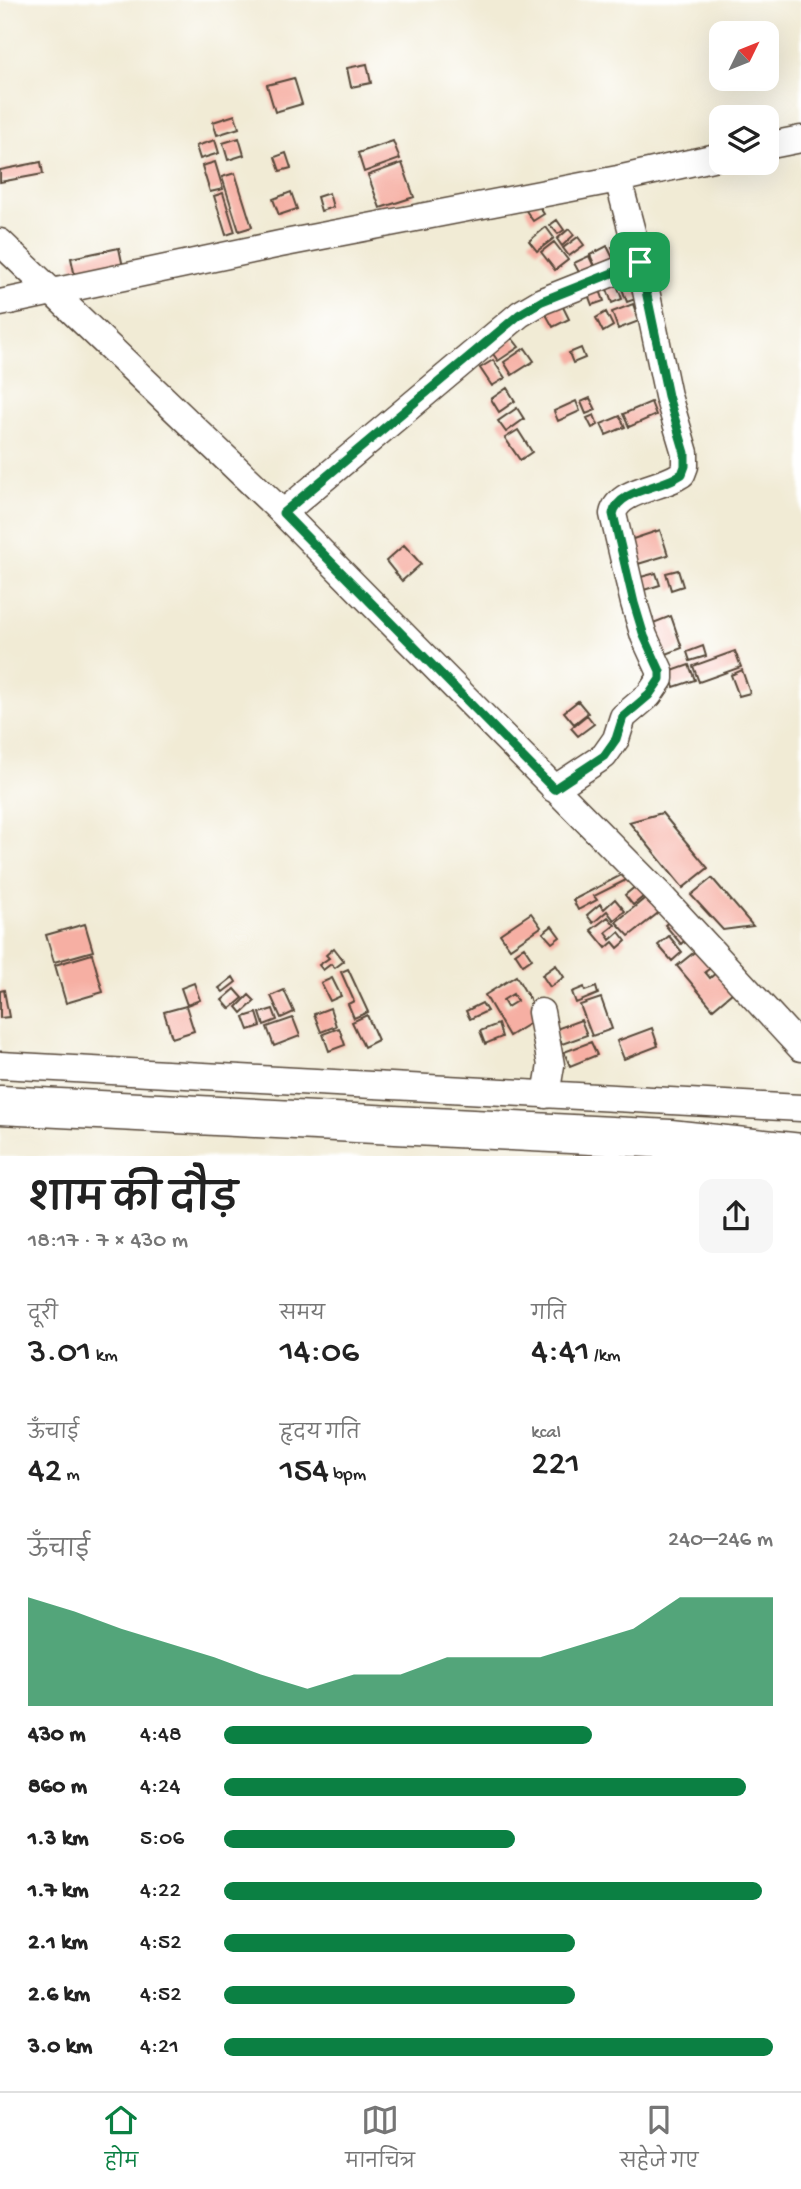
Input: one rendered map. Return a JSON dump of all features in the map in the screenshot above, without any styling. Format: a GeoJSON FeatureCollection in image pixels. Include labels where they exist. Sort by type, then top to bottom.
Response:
{"type":"FeatureCollection","features":[{"type":"Feature","properties":{"kind":"highway"},"geometry":{"type":"LineString","coordinates":[[0,1105],[657,1139],[801,1153]]}},
{"type":"Feature","properties":{"kind":"street"},"geometry":{"type":"LineString","coordinates":[[779,143],[801,139]]}},
{"type":"Feature","properties":{"kind":"street"},"geometry":{"type":"LineString","coordinates":[[0,303],[709,159]]}},
{"type":"Feature","properties":{"kind":"street"},"geometry":{"type":"LineString","coordinates":[[554,789],[604,756],[616,739],[623,717],[649,695],[660,679],[660,671],[644,636],[634,603],[613,514],[614,508],[623,500],[675,478],[682,474],[685,466],[685,453],[668,396],[640,262],[618,179]]}},
{"type":"Feature","properties":{"kind":"street"},"geometry":{"type":"LineString","coordinates":[[0,242],[283,513],[661,896],[801,1048]]}},
{"type":"Feature","properties":{"kind":"street"},"geometry":{"type":"LineString","coordinates":[[283,513],[520,314],[542,301],[640,262]]}},
{"type":"Feature","properties":{"kind":"street"},"geometry":{"type":"LineString","coordinates":[[541,1012],[551,1065],[546,1095]]}},
{"type":"Feature","properties":{"kind":"street"},"geometry":{"type":"LineString","coordinates":[[0,1065],[801,1108]]}},
{"type":"Feature","properties":{"kind":"street"},"geometry":{"type":"LineString","coordinates":[[662,1101],[678,1093],[696,1090],[801,1093]]}},
{"type":"Feature","properties":{"kind":"building"},"geometry":{"type":"Polygon","coordinates":[[[367,64],[371,83],[351,87],[347,68],[367,64]]]}},
{"type":"Feature","properties":{"kind":"building"},"geometry":{"type":"Polygon","coordinates":[[[294,78],[302,104],[275,112],[267,85],[294,78]]]}},
{"type":"Feature","properties":{"kind":"building"},"geometry":{"type":"Polygon","coordinates":[[[235,115],[239,128],[217,135],[213,122],[235,115]]]}},
{"type":"Feature","properties":{"kind":"building"},"geometry":{"type":"Polygon","coordinates":[[[239,138],[244,155],[228,160],[223,143],[239,138]]]}},
{"type":"Feature","properties":{"kind":"building"},"geometry":{"type":"Polygon","coordinates":[[[215,140],[219,153],[200,159],[196,146],[215,140]]]}},
{"type":"Feature","properties":{"kind":"building"},"geometry":{"type":"Polygon","coordinates":[[[393,141],[400,159],[364,172],[358,153],[393,141]]]}},
{"type":"Feature","properties":{"kind":"building"},"geometry":{"type":"Polygon","coordinates":[[[286,153],[291,168],[280,171],[275,157],[286,153]]]}},
{"type":"Feature","properties":{"kind":"building"},"geometry":{"type":"Polygon","coordinates":[[[41,162],[43,174],[0,182],[0,170],[41,162]]]}},
{"type":"Feature","properties":{"kind":"building"},"geometry":{"type":"Polygon","coordinates":[[[215,162],[223,189],[210,192],[202,166],[215,162]]]}},
{"type":"Feature","properties":{"kind":"building"},"geometry":{"type":"Polygon","coordinates":[[[402,163],[414,197],[380,208],[368,175],[402,163]]]}},
{"type":"Feature","properties":{"kind":"building"},"geometry":{"type":"Polygon","coordinates":[[[235,173],[252,227],[239,231],[222,177],[235,173]]]}},
{"type":"Feature","properties":{"kind":"building"},"geometry":{"type":"Polygon","coordinates":[[[291,192],[297,209],[279,215],[273,199],[291,192]]]}},
{"type":"Feature","properties":{"kind":"building"},"geometry":{"type":"Polygon","coordinates":[[[223,193],[235,232],[226,235],[214,196],[223,193]]]}},
{"type":"Feature","properties":{"kind":"building"},"geometry":{"type":"Polygon","coordinates":[[[329,193],[333,207],[321,211],[317,197],[329,193]]]}},
{"type":"Feature","properties":{"kind":"building"},"geometry":{"type":"Polygon","coordinates":[[[536,202],[544,214],[533,221],[525,209],[536,202]]]}},
{"type":"Feature","properties":{"kind":"building"},"geometry":{"type":"Polygon","coordinates":[[[557,220],[564,230],[558,234],[550,225],[557,220]]]}},
{"type":"Feature","properties":{"kind":"building"},"geometry":{"type":"Polygon","coordinates":[[[546,227],[554,238],[537,251],[529,241],[546,227]]]}},
{"type":"Feature","properties":{"kind":"building"},"geometry":{"type":"Polygon","coordinates":[[[569,229],[574,235],[562,246],[557,239],[569,229]]]}},
{"type":"Feature","properties":{"kind":"building"},"geometry":{"type":"Polygon","coordinates":[[[578,237],[584,245],[569,256],[563,248],[578,237]]]}},
{"type":"Feature","properties":{"kind":"building"},"geometry":{"type":"Polygon","coordinates":[[[628,240],[634,252],[618,259],[612,247],[628,240]]]}},
{"type":"Feature","properties":{"kind":"building"},"geometry":{"type":"Polygon","coordinates":[[[554,242],[568,260],[555,270],[541,252],[554,242]]]}},
{"type":"Feature","properties":{"kind":"building"},"geometry":{"type":"Polygon","coordinates":[[[607,246],[614,260],[596,268],[590,255],[607,246]]]}},
{"type":"Feature","properties":{"kind":"building"},"geometry":{"type":"Polygon","coordinates":[[[119,248],[123,267],[75,277],[71,258],[119,248]]]}},
{"type":"Feature","properties":{"kind":"building"},"geometry":{"type":"Polygon","coordinates":[[[589,256],[595,269],[581,276],[574,263],[589,256]]]}},
{"type":"Feature","properties":{"kind":"building"},"geometry":{"type":"Polygon","coordinates":[[[638,279],[644,296],[627,302],[621,286],[638,279]]]}},
{"type":"Feature","properties":{"kind":"building"},"geometry":{"type":"Polygon","coordinates":[[[598,285],[604,301],[592,305],[586,289],[598,285]]]}},
{"type":"Feature","properties":{"kind":"building"},"geometry":{"type":"Polygon","coordinates":[[[617,285],[622,299],[612,303],[607,289],[617,285]]]}},
{"type":"Feature","properties":{"kind":"building"},"geometry":{"type":"Polygon","coordinates":[[[560,301],[569,319],[553,327],[543,309],[560,301]]]}},
{"type":"Feature","properties":{"kind":"building"},"geometry":{"type":"Polygon","coordinates":[[[633,304],[639,321],[618,329],[612,312],[633,304]]]}},
{"type":"Feature","properties":{"kind":"building"},"geometry":{"type":"Polygon","coordinates":[[[606,312],[613,326],[603,332],[596,318],[606,312]]]}},
{"type":"Feature","properties":{"kind":"building"},"geometry":{"type":"Polygon","coordinates":[[[512,338],[519,347],[498,361],[491,351],[512,338]]]}},
{"type":"Feature","properties":{"kind":"building"},"geometry":{"type":"Polygon","coordinates":[[[525,348],[534,361],[512,375],[504,362],[525,348]]]}},
{"type":"Feature","properties":{"kind":"building"},"geometry":{"type":"Polygon","coordinates":[[[581,348],[585,358],[573,363],[569,353],[581,348]]]}},
{"type":"Feature","properties":{"kind":"building"},"geometry":{"type":"Polygon","coordinates":[[[493,360],[505,378],[492,386],[480,368],[493,360]]]}},
{"type":"Feature","properties":{"kind":"building"},"geometry":{"type":"Polygon","coordinates":[[[507,388],[515,401],[499,412],[491,399],[507,388]]]}},
{"type":"Feature","properties":{"kind":"building"},"geometry":{"type":"Polygon","coordinates":[[[590,398],[596,410],[586,414],[581,402],[590,398]]]}},
{"type":"Feature","properties":{"kind":"building"},"geometry":{"type":"Polygon","coordinates":[[[576,401],[580,411],[558,421],[554,411],[576,401]]]}},
{"type":"Feature","properties":{"kind":"building"},"geometry":{"type":"Polygon","coordinates":[[[651,402],[656,415],[629,427],[623,414],[651,402]]]}},
{"type":"Feature","properties":{"kind":"building"},"geometry":{"type":"Polygon","coordinates":[[[517,408],[524,419],[506,432],[498,421],[517,408]]]}},
{"type":"Feature","properties":{"kind":"building"},"geometry":{"type":"Polygon","coordinates":[[[594,415],[598,425],[592,428],[587,418],[594,415]]]}},
{"type":"Feature","properties":{"kind":"building"},"geometry":{"type":"Polygon","coordinates":[[[620,416],[625,427],[606,435],[601,424],[620,416]]]}},
{"type":"Feature","properties":{"kind":"building"},"geometry":{"type":"Polygon","coordinates":[[[518,430],[532,452],[520,460],[505,438],[518,430]]]}},
{"type":"Feature","properties":{"kind":"building"},"geometry":{"type":"Polygon","coordinates":[[[660,530],[668,555],[638,564],[630,540],[660,530]]]}},
{"type":"Feature","properties":{"kind":"building"},"geometry":{"type":"Polygon","coordinates":[[[404,545],[421,564],[402,581],[386,561],[404,545]]]}},
{"type":"Feature","properties":{"kind":"building"},"geometry":{"type":"Polygon","coordinates":[[[678,570],[683,586],[671,590],[666,573],[678,570]]]}},
{"type":"Feature","properties":{"kind":"building"},"geometry":{"type":"Polygon","coordinates":[[[656,573],[660,585],[644,590],[641,577],[656,573]]]}},
{"type":"Feature","properties":{"kind":"building"},"geometry":{"type":"Polygon","coordinates":[[[671,616],[682,648],[664,655],[653,623],[671,616]]]}},
{"type":"Feature","properties":{"kind":"building"},"geometry":{"type":"Polygon","coordinates":[[[703,646],[706,656],[690,661],[687,652],[703,646]]]}},
{"type":"Feature","properties":{"kind":"building"},"geometry":{"type":"Polygon","coordinates":[[[735,651],[741,667],[699,682],[693,666],[735,651]]]}},
{"type":"Feature","properties":{"kind":"building"},"geometry":{"type":"Polygon","coordinates":[[[689,665],[695,680],[674,687],[669,672],[689,665]]]}},
{"type":"Feature","properties":{"kind":"building"},"geometry":{"type":"Polygon","coordinates":[[[742,670],[750,693],[739,696],[731,675],[742,670]]]}},
{"type":"Feature","properties":{"kind":"building"},"geometry":{"type":"Polygon","coordinates":[[[578,701],[588,713],[574,724],[564,712],[578,701]]]}},
{"type":"Feature","properties":{"kind":"building"},"geometry":{"type":"Polygon","coordinates":[[[587,715],[594,724],[578,736],[571,728],[587,715]]]}},
{"type":"Feature","properties":{"kind":"building"},"geometry":{"type":"Polygon","coordinates":[[[662,813],[708,868],[683,888],[629,822],[662,813]]]}},
{"type":"Feature","properties":{"kind":"building"},"geometry":{"type":"Polygon","coordinates":[[[631,870],[634,876],[594,896],[597,900],[578,910],[573,900],[631,870]]]}},
{"type":"Feature","properties":{"kind":"building"},"geometry":{"type":"Polygon","coordinates":[[[712,878],[753,926],[723,930],[691,895],[712,878]]]}},
{"type":"Feature","properties":{"kind":"building"},"geometry":{"type":"Polygon","coordinates":[[[641,882],[649,892],[633,905],[625,895],[641,882]]]}},
{"type":"Feature","properties":{"kind":"building"},"geometry":{"type":"Polygon","coordinates":[[[649,895],[662,910],[629,936],[616,922],[649,895]]]}},
{"type":"Feature","properties":{"kind":"building"},"geometry":{"type":"Polygon","coordinates":[[[615,899],[625,911],[614,920],[607,911],[593,923],[587,915],[600,904],[604,909],[615,899]]]}},
{"type":"Feature","properties":{"kind":"building"},"geometry":{"type":"Polygon","coordinates":[[[531,913],[541,927],[510,948],[500,934],[531,913]]]}},
{"type":"Feature","properties":{"kind":"building"},"geometry":{"type":"Polygon","coordinates":[[[676,916],[693,936],[685,943],[684,941],[681,944],[665,925],[676,916]]]}},
{"type":"Feature","properties":{"kind":"building"},"geometry":{"type":"Polygon","coordinates":[[[608,917],[615,925],[606,932],[610,940],[619,932],[626,941],[618,948],[613,942],[606,948],[591,930],[608,917]]]}},
{"type":"Feature","properties":{"kind":"building"},"geometry":{"type":"Polygon","coordinates":[[[85,924],[93,951],[54,962],[46,935],[85,924]]]}},
{"type":"Feature","properties":{"kind":"building"},"geometry":{"type":"Polygon","coordinates":[[[552,926],[560,937],[552,943],[543,933],[552,926]]]}},
{"type":"Feature","properties":{"kind":"building"},"geometry":{"type":"Polygon","coordinates":[[[669,936],[682,952],[672,961],[658,945],[669,936]]]}},
{"type":"Feature","properties":{"kind":"building"},"geometry":{"type":"Polygon","coordinates":[[[702,946],[716,964],[705,972],[710,978],[717,972],[733,992],[713,1009],[677,966],[702,946]]]}},
{"type":"Feature","properties":{"kind":"building"},"geometry":{"type":"Polygon","coordinates":[[[524,947],[532,959],[523,965],[515,953],[524,947]]]}},
{"type":"Feature","properties":{"kind":"building"},"geometry":{"type":"Polygon","coordinates":[[[334,948],[344,961],[335,968],[331,964],[323,970],[319,965],[329,958],[326,955],[334,948]]]}},
{"type":"Feature","properties":{"kind":"building"},"geometry":{"type":"Polygon","coordinates":[[[92,954],[103,992],[66,1003],[55,965],[92,954]]]}},
{"type":"Feature","properties":{"kind":"building"},"geometry":{"type":"Polygon","coordinates":[[[556,965],[564,977],[550,987],[542,975],[556,965]]]}},
{"type":"Feature","properties":{"kind":"building"},"geometry":{"type":"Polygon","coordinates":[[[348,969],[368,1012],[354,1018],[348,1004],[354,1001],[341,972],[348,969]]]}},
{"type":"Feature","properties":{"kind":"building"},"geometry":{"type":"Polygon","coordinates":[[[516,976],[540,1017],[509,1036],[485,995],[516,976]],[[513,994],[503,1000],[507,1007],[517,1001],[513,994]]]}},
{"type":"Feature","properties":{"kind":"building"},"geometry":{"type":"Polygon","coordinates":[[[233,977],[236,982],[223,992],[219,988],[233,977]]]}},
{"type":"Feature","properties":{"kind":"building"},"geometry":{"type":"Polygon","coordinates":[[[332,978],[341,996],[330,1001],[321,983],[332,978]]]}},
{"type":"Feature","properties":{"kind":"building"},"geometry":{"type":"Polygon","coordinates":[[[194,983],[200,1000],[187,1005],[181,988],[194,983]]]}},
{"type":"Feature","properties":{"kind":"building"},"geometry":{"type":"Polygon","coordinates":[[[584,987],[585,991],[596,987],[598,994],[576,1003],[572,992],[584,987]]]}},
{"type":"Feature","properties":{"kind":"building"},"geometry":{"type":"Polygon","coordinates":[[[235,989],[243,998],[230,1009],[222,1000],[235,989]]]}},
{"type":"Feature","properties":{"kind":"building"},"geometry":{"type":"Polygon","coordinates":[[[4,990],[9,1017],[0,1018],[0,991],[4,990]]]}},
{"type":"Feature","properties":{"kind":"building"},"geometry":{"type":"Polygon","coordinates":[[[284,990],[294,1012],[281,1018],[271,996],[284,990]]]}},
{"type":"Feature","properties":{"kind":"building"},"geometry":{"type":"Polygon","coordinates":[[[249,995],[255,1001],[242,1013],[237,1007],[249,995]]]}},
{"type":"Feature","properties":{"kind":"building"},"geometry":{"type":"Polygon","coordinates":[[[601,998],[612,1029],[592,1036],[580,1005],[601,998]]]}},
{"type":"Feature","properties":{"kind":"building"},"geometry":{"type":"Polygon","coordinates":[[[482,1003],[487,1011],[470,1019],[466,1011],[482,1003]]]}},
{"type":"Feature","properties":{"kind":"building"},"geometry":{"type":"Polygon","coordinates":[[[186,1006],[194,1031],[172,1038],[164,1012],[186,1006]]]}},
{"type":"Feature","properties":{"kind":"building"},"geometry":{"type":"Polygon","coordinates":[[[330,1008],[336,1026],[321,1032],[314,1014],[330,1008]]]}},
{"type":"Feature","properties":{"kind":"building"},"geometry":{"type":"Polygon","coordinates":[[[273,1009],[277,1020],[264,1025],[260,1013],[273,1009]]]}},
{"type":"Feature","properties":{"kind":"building"},"geometry":{"type":"Polygon","coordinates":[[[257,1013],[261,1026],[249,1030],[244,1017],[257,1013]]]}},
{"type":"Feature","properties":{"kind":"building"},"geometry":{"type":"Polygon","coordinates":[[[367,1015],[378,1040],[364,1047],[352,1022],[367,1015]]]}},
{"type":"Feature","properties":{"kind":"building"},"geometry":{"type":"Polygon","coordinates":[[[293,1018],[300,1036],[274,1046],[267,1027],[293,1018]]]}},
{"type":"Feature","properties":{"kind":"building"},"geometry":{"type":"Polygon","coordinates":[[[581,1020],[587,1035],[562,1044],[556,1029],[581,1020]]]}},
{"type":"Feature","properties":{"kind":"building"},"geometry":{"type":"Polygon","coordinates":[[[498,1024],[502,1037],[485,1044],[480,1031],[498,1024]]]}},
{"type":"Feature","properties":{"kind":"building"},"geometry":{"type":"Polygon","coordinates":[[[339,1028],[345,1045],[329,1051],[323,1034],[339,1028]]]}},
{"type":"Feature","properties":{"kind":"building"},"geometry":{"type":"Polygon","coordinates":[[[652,1028],[658,1046],[624,1059],[617,1041],[652,1028]]]}},
{"type":"Feature","properties":{"kind":"building"},"geometry":{"type":"Polygon","coordinates":[[[591,1042],[597,1055],[570,1066],[564,1052],[591,1042]]]}},
{"type":"Feature","properties":{"kind":"route"},"geometry":{"type":"LineString","coordinates":[[640,262],[668,396],[685,453],[685,466],[682,474],[666,483],[623,500],[614,508],[613,514],[634,603],[644,636],[660,671],[660,679],[649,695],[623,717],[616,739],[604,756],[554,789],[283,513],[520,314],[542,301],[640,262]]}}]}
